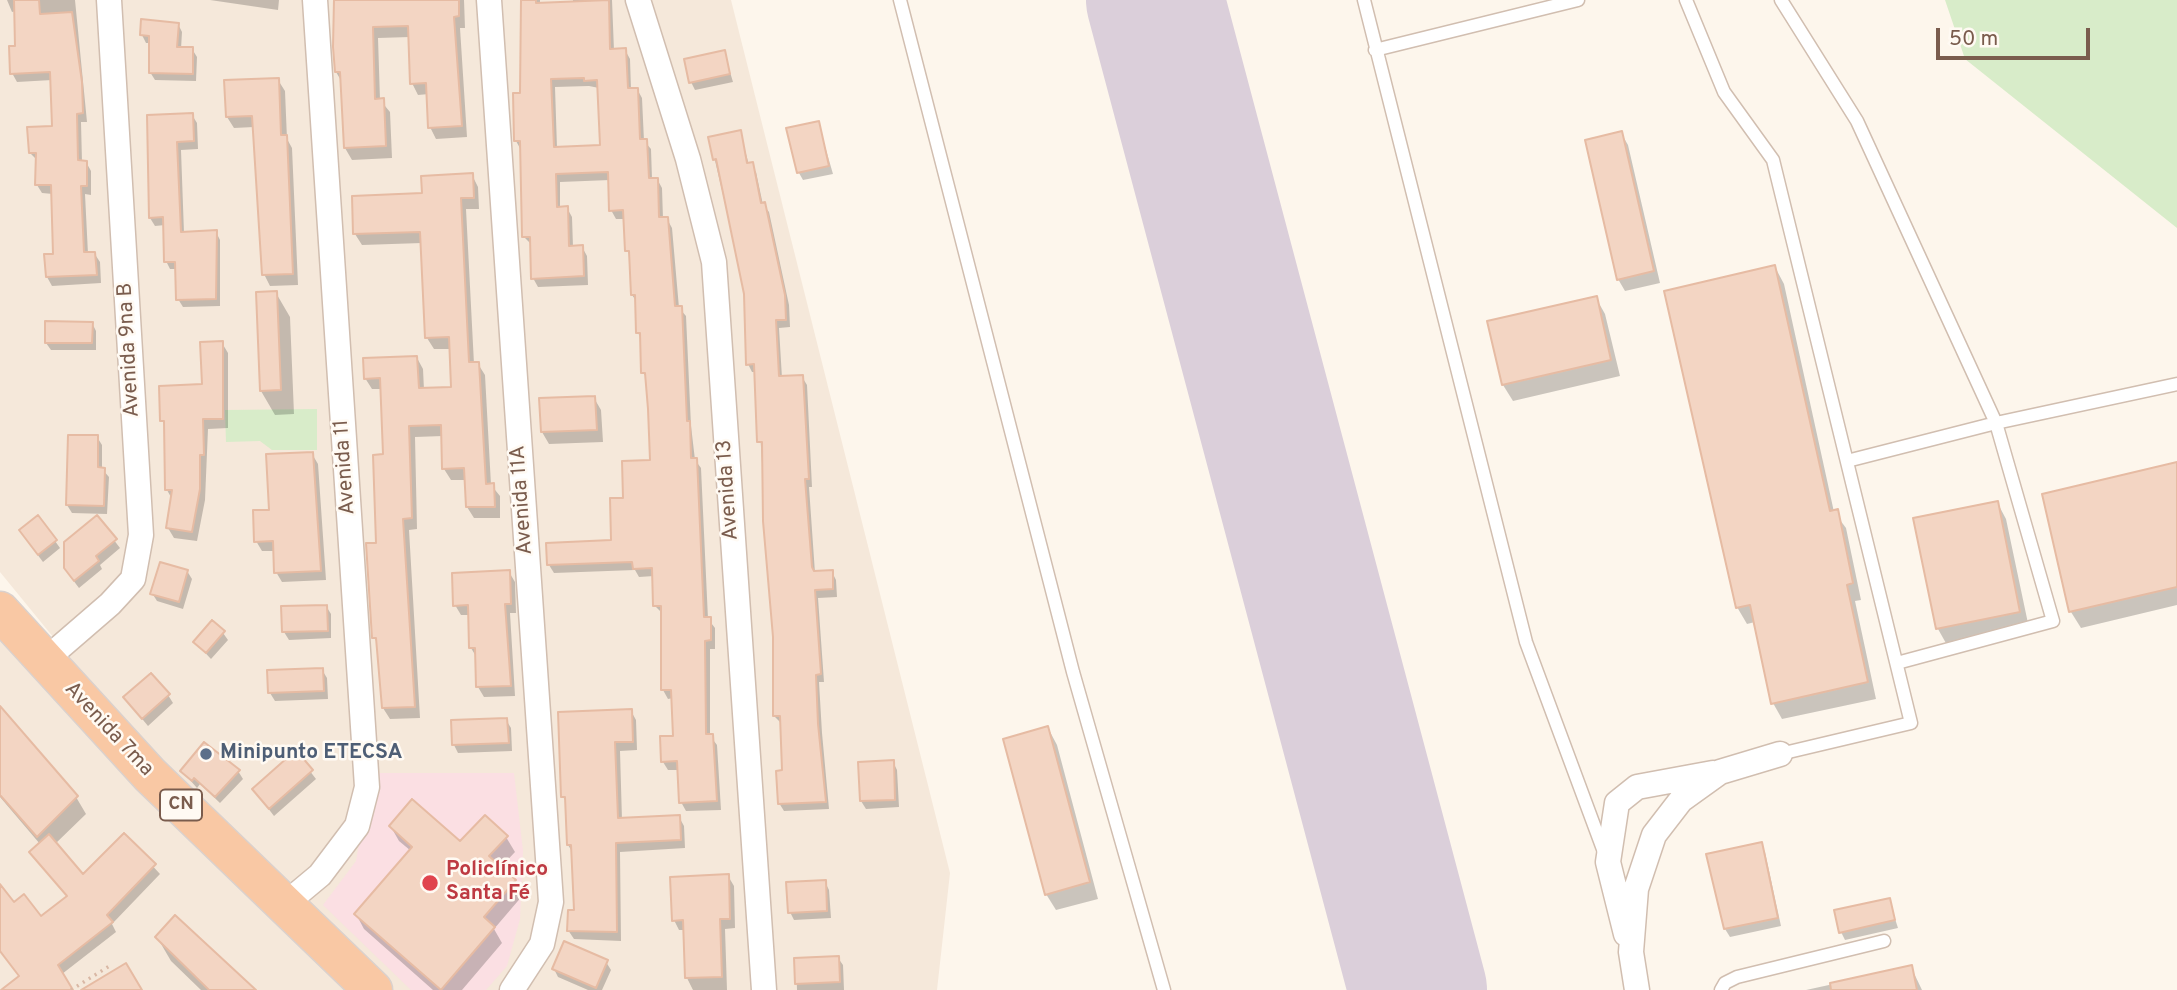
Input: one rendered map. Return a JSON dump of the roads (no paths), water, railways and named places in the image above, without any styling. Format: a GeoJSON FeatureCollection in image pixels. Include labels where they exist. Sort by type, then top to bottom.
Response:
{"type":"FeatureCollection","features":[{"type":"Feature","properties":{"kind":"highway","name":"Avenida 7ma"},"geometry":{"type":"LineString","coordinates":[[0,611],[150,775],[373,990]]}},
{"type":"Feature","properties":{"kind":"street","name":"Avenida 9na B"},"geometry":{"type":"LineString","coordinates":[[44,661],[110,604],[133,579],[141,535],[109,0]]}},
{"type":"Feature","properties":{"kind":"street","name":"Avenida 11"},"geometry":{"type":"LineString","coordinates":[[284,905],[320,875],[356,826],[367,788],[315,0]]}},
{"type":"Feature","properties":{"kind":"street","name":"Avenida 11A"},"geometry":{"type":"LineString","coordinates":[[489,0],[551,902],[542,944],[512,990]]}},
{"type":"Feature","properties":{"kind":"street","name":"Avenida 13"},"geometry":{"type":"LineString","coordinates":[[638,0],[688,159],[714,262],[764,990]]}},
{"type":"Feature","properties":{"kind":"street"},"geometry":{"type":"LineString","coordinates":[[1637,990],[1631,952],[1608,862],[1617,803],[1637,787],[1720,772],[1780,754]]}},
{"type":"Feature","properties":{"kind":"street"},"geometry":{"type":"LineString","coordinates":[[1631,952],[1636,889],[1654,835],[1681,800],[1720,772]]}},
{"type":"Feature","properties":{"kind":"lane"},"geometry":{"type":"LineString","coordinates":[[900,0],[1073,672],[1164,990]]}},
{"type":"Feature","properties":{"kind":"lane"},"geometry":{"type":"LineString","coordinates":[[1364,0],[1526,642],[1608,862]]}},
{"type":"Feature","properties":{"kind":"lane"},"geometry":{"type":"LineString","coordinates":[[1375,50],[1578,0]]}},
{"type":"Feature","properties":{"kind":"lane"},"geometry":{"type":"LineString","coordinates":[[1686,0],[1724,92],[1773,160],[1911,723],[1780,754]]}},
{"type":"Feature","properties":{"kind":"lane"},"geometry":{"type":"LineString","coordinates":[[1781,0],[1857,121],[1996,423],[2053,621],[1897,663]]}},
{"type":"Feature","properties":{"kind":"lane"},"geometry":{"type":"LineString","coordinates":[[1847,461],[1996,423],[2177,384]]}},
{"type":"Feature","properties":{"kind":"lane"},"geometry":{"type":"LineString","coordinates":[[1721,990],[1725,983],[1737,977],[1884,942]]}},
{"type":"Feature","properties":{"kind":"place","name":"Minipunto ETECSA"},"geometry":{"type":"Point","coordinates":[206,754]}},
{"type":"Feature","properties":{"kind":"place","name":"Policlínico Santa Fé"},"geometry":{"type":"Point","coordinates":[430,883]}}]}
